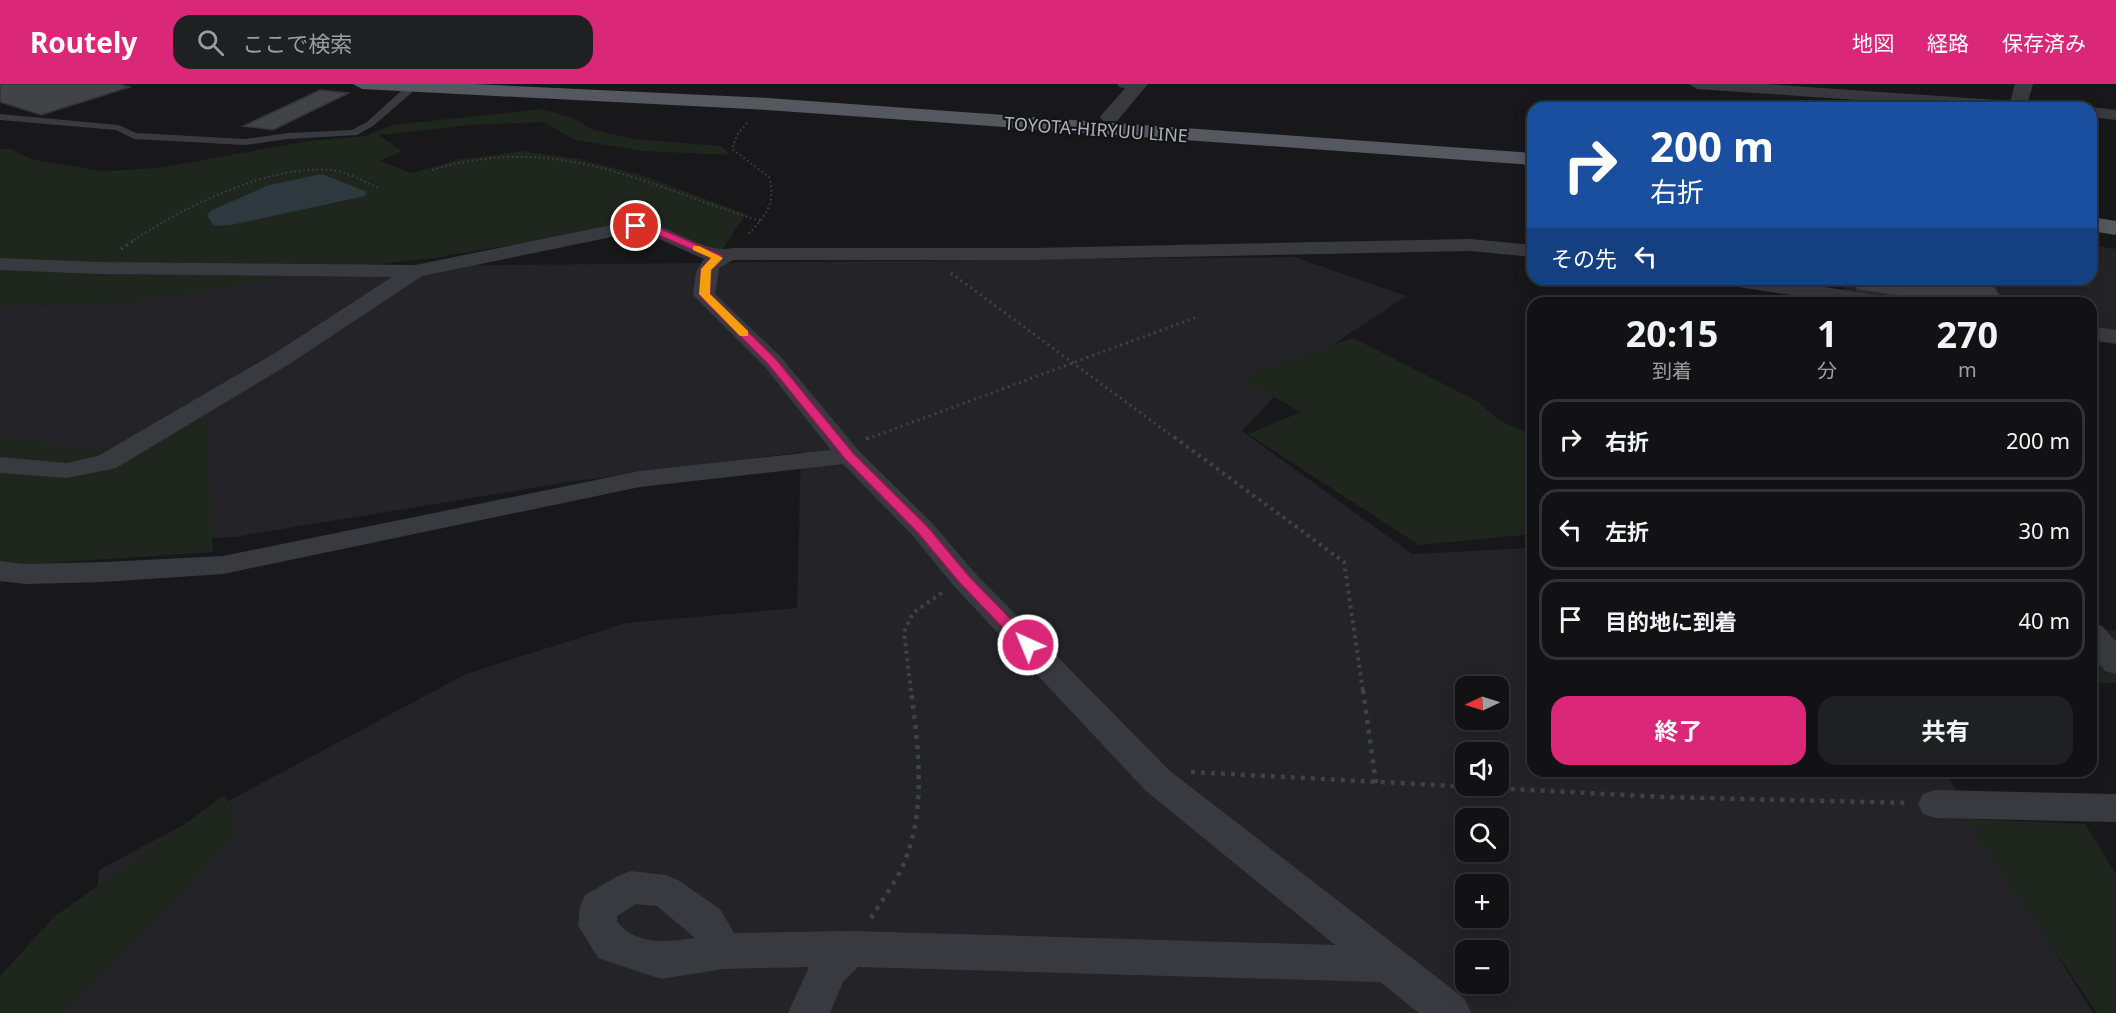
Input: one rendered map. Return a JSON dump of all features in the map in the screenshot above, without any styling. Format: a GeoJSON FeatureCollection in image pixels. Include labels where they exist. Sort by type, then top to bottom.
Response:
{"type":"FeatureCollection","features":[{"type":"Feature","properties":{"kind":"main road","name":"TOYOTA-HIRYUU LINE"},"geometry":{"type":"LineString","coordinates":[[362,84],[412,88],[659,92],[767,104],[1060,127],[1366,145],[1527,158]]}},
{"type":"Feature","properties":{"kind":"main road","name":"TOYOTA-HIRYUU LINE"},"geometry":{"type":"LineString","coordinates":[[516,84],[1354,131],[1527,145]]}},
{"type":"Feature","properties":{"kind":"main road"},"geometry":{"type":"LineString","coordinates":[[2097,225],[2116,228]]}},
{"type":"Feature","properties":{"kind":"main road"},"geometry":{"type":"LineString","coordinates":[[2097,233],[2116,237]]}},
{"type":"Feature","properties":{"kind":"street"},"geometry":{"type":"LineString","coordinates":[[1697,84],[1948,102]]}},
{"type":"Feature","properties":{"kind":"street"},"geometry":{"type":"LineString","coordinates":[[2019,102],[2024,84]]}},
{"type":"Feature","properties":{"kind":"street"},"geometry":{"type":"LineString","coordinates":[[1110,117],[1133,85]]}},
{"type":"Feature","properties":{"kind":"street"},"geometry":{"type":"LineString","coordinates":[[2097,113],[2116,115]]}},
{"type":"Feature","properties":{"kind":"street"},"geometry":{"type":"LineString","coordinates":[[0,264],[99,268],[415,270],[628,226],[649,227],[725,256],[1470,245],[1527,250]]}},
{"type":"Feature","properties":{"kind":"street"},"geometry":{"type":"LineString","coordinates":[[725,256],[706,269],[704,294],[772,361],[846,452],[923,530],[963,578],[1158,781],[1450,1013]]}},
{"type":"Feature","properties":{"kind":"street"},"geometry":{"type":"LineString","coordinates":[[0,465],[67,472],[91,468],[107,462],[283,358],[415,270]]}},
{"type":"Feature","properties":{"kind":"street"},"geometry":{"type":"LineString","coordinates":[[1766,285],[1846,297]]}},
{"type":"Feature","properties":{"kind":"street"},"geometry":{"type":"LineString","coordinates":[[0,571],[104,572],[224,565],[640,479],[846,452]]}},
{"type":"Feature","properties":{"kind":"street"},"geometry":{"type":"LineString","coordinates":[[2097,641],[2116,663]]}},
{"type":"Feature","properties":{"kind":"street"},"geometry":{"type":"LineString","coordinates":[[1936,804],[2116,808]]}},
{"type":"Feature","properties":{"kind":"street"},"geometry":{"type":"LineString","coordinates":[[723,951],[850,949],[1386,964]]}},
{"type":"Feature","properties":{"kind":"street"},"geometry":{"type":"LineString","coordinates":[[809,1013],[828,970],[850,949]]}},
{"type":"Feature","properties":{"kind":"lane"},"geometry":{"type":"LineString","coordinates":[[0,117],[118,128],[134,136],[200,142],[245,142],[288,136],[354,133],[364,129],[401,94],[412,88]]}},
{"type":"Feature","properties":{"kind":"path"},"geometry":{"type":"LineString","coordinates":[[725,256],[769,213],[773,199],[769,177],[732,149],[737,135],[750,120]]}},
{"type":"Feature","properties":{"kind":"path"},"geometry":{"type":"LineString","coordinates":[[432,170],[481,157],[542,156],[649,181],[761,221]]}},
{"type":"Feature","properties":{"kind":"path"},"geometry":{"type":"LineString","coordinates":[[99,268],[139,236],[183,212],[270,179],[310,171],[330,170],[379,188]]}},
{"type":"Feature","properties":{"kind":"path"},"geometry":{"type":"LineString","coordinates":[[927,254],[1071,363],[1344,562],[1376,783]]}},
{"type":"Feature","properties":{"kind":"path"},"geometry":{"type":"LineString","coordinates":[[846,452],[1071,363],[1197,317]]}},
{"type":"Feature","properties":{"kind":"path"},"geometry":{"type":"LineString","coordinates":[[850,949],[904,863],[914,832],[919,760],[904,632],[913,613],[963,578]]}},
{"type":"Feature","properties":{"kind":"path"},"geometry":{"type":"LineString","coordinates":[[1158,781],[1177,774],[1197,771],[1376,783],[1663,797],[1936,804]]}},
{"type":"Feature","properties":{"kind":"shaded area"},"geometry":{"type":"Polygon","coordinates":[[[542,109],[576,119],[591,129],[634,139],[721,146],[731,155],[643,151],[575,140],[544,122],[471,125],[379,135],[402,151],[379,161],[412,173],[456,160],[522,151],[578,159],[641,175],[746,214],[719,254],[655,224],[637,224],[433,258],[345,268],[127,303],[0,306],[0,149],[11,149],[30,159],[102,171],[158,168],[309,141],[366,136],[392,125],[542,109]]]}},
{"type":"Feature","properties":{"kind":"shaded area"},"geometry":{"type":"Polygon","coordinates":[[[322,174],[367,192],[365,196],[231,225],[214,226],[207,215],[212,210],[269,185],[322,174]]]}},
{"type":"Feature","properties":{"kind":"shaded area"},"geometry":{"type":"Polygon","coordinates":[[[2097,246],[2116,249],[2116,333],[2097,331],[2097,297],[1864,297],[1844,292],[1843,285],[2097,285],[2097,246]]]}},
{"type":"Feature","properties":{"kind":"shaded area"},"geometry":{"type":"Polygon","coordinates":[[[1295,257],[1406,296],[1308,361],[1242,431],[1412,554],[1527,548],[1527,777],[1948,777],[2093,1013],[32,1013],[96,903],[99,870],[466,674],[626,623],[797,608],[801,452],[562,483],[235,537],[0,545],[0,270],[1295,257]]]}},
{"type":"Feature","properties":{"kind":"shaded area"},"geometry":{"type":"Polygon","coordinates":[[[1353,338],[1477,401],[1499,420],[1527,433],[1527,535],[1419,545],[1248,434],[1301,412],[1239,377],[1353,338]]]}},
{"type":"Feature","properties":{"kind":"shaded area"},"geometry":{"type":"Polygon","coordinates":[[[207,415],[213,552],[35,564],[0,584],[0,436],[98,450],[207,415]]]}},
{"type":"Feature","properties":{"kind":"shaded area"},"geometry":{"type":"Polygon","coordinates":[[[2097,629],[2116,631],[2116,683],[2097,683],[2097,629]]]}},
{"type":"Feature","properties":{"kind":"shaded area"},"geometry":{"type":"Polygon","coordinates":[[[225,795],[239,833],[64,1013],[0,1013],[0,976],[54,917],[225,795]]]}},
{"type":"Feature","properties":{"kind":"shaded area"},"geometry":{"type":"Polygon","coordinates":[[[1966,819],[2085,824],[2116,874],[2116,1013],[2097,1013],[1966,819]]]}},
{"type":"Feature","properties":{"kind":"building"},"geometry":{"type":"Polygon","coordinates":[[[0,84],[119,84],[130,87],[41,115],[0,102],[0,84]]]}},
{"type":"Feature","properties":{"kind":"building"},"geometry":{"type":"Polygon","coordinates":[[[320,90],[349,93],[273,130],[243,126],[320,90]]]}},
{"type":"Feature","properties":{"kind":"building"},"geometry":{"type":"Polygon","coordinates":[[[1855,285],[1987,285],[1994,286],[2000,297],[1908,297],[1857,290],[1855,285]]]}},
{"type":"Feature","properties":{"kind":"slow traffic"},"geometry":{"type":"LineString","coordinates":[[696,248],[718,258],[706,269],[704,294],[744,334]]}},
{"type":"Feature","properties":{"kind":"route"},"geometry":{"type":"LineString","coordinates":[[636,226],[649,227],[718,258],[706,269],[704,294],[772,361],[849,456],[923,530],[963,578],[1028,645]]}}]}
